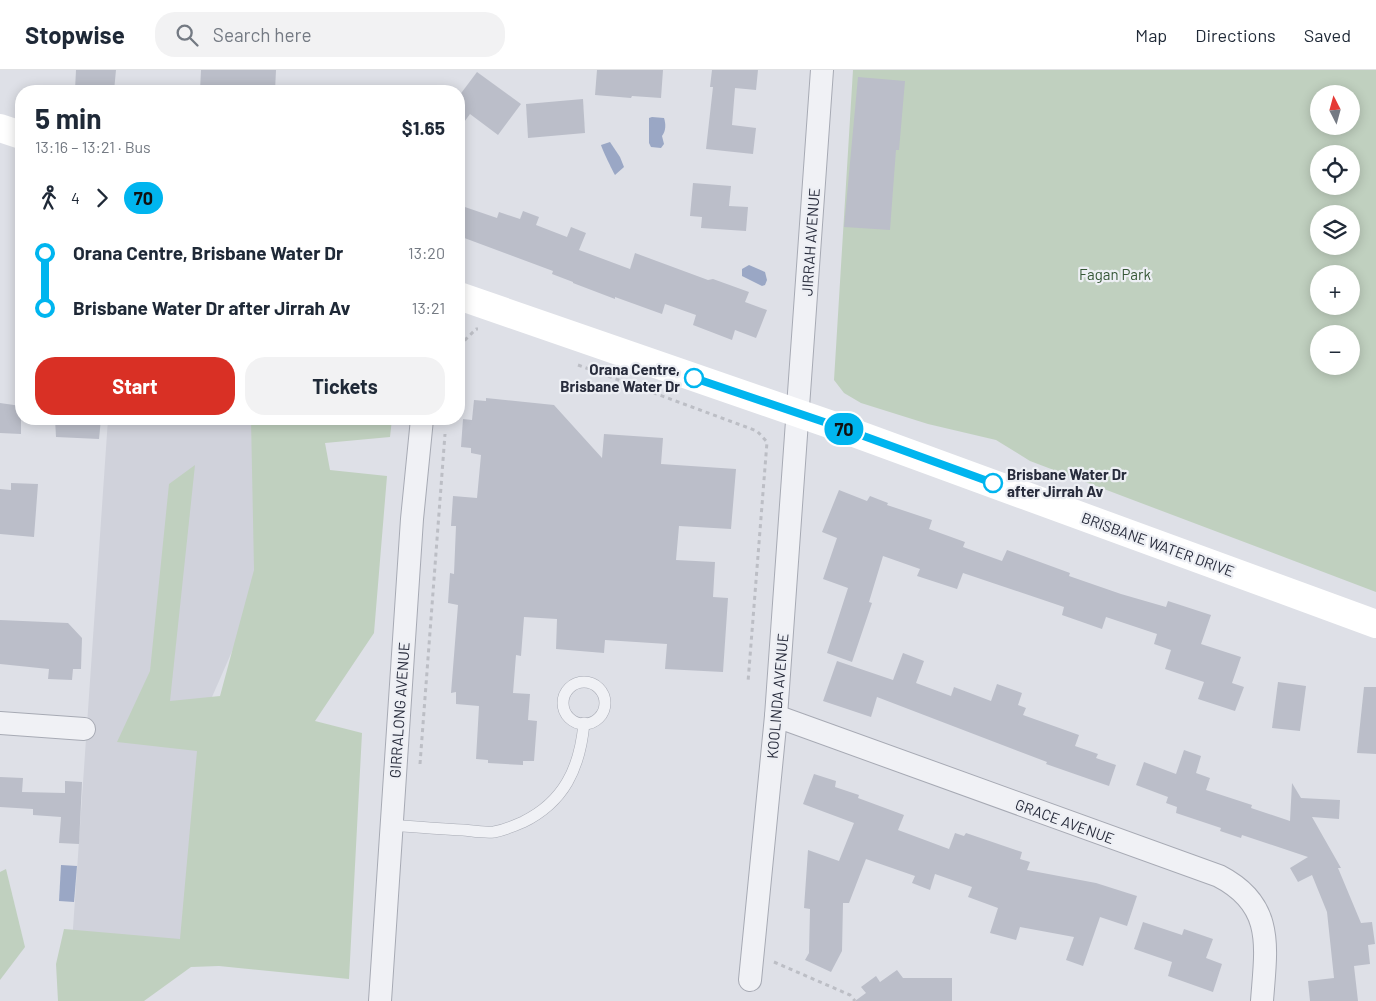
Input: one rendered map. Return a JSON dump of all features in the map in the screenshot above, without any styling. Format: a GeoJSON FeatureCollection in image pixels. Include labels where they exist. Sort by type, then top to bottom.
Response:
{"type":"FeatureCollection","features":[{"type":"Feature","properties":{"kind":"main road"},"geometry":{"type":"LineString","coordinates":[[0,128],[15,133]]}},
{"type":"Feature","properties":{"kind":"main road","name":"BRISBANE WATER DRIVE"},"geometry":{"type":"LineString","coordinates":[[465,298],[798,413],[1376,624]]}},
{"type":"Feature","properties":{"kind":"street","name":"JIRRAH AVENUE"},"geometry":{"type":"LineString","coordinates":[[798,413],[822,70]]}},
{"type":"Feature","properties":{"kind":"street","name":"KOOLINDA AVENUE"},"geometry":{"type":"LineString","coordinates":[[750,980],[776,716],[798,413]]}},
{"type":"Feature","properties":{"kind":"street","name":"GIRRALONG AVENUE"},"geometry":{"type":"LineString","coordinates":[[380,1001],[412,519],[421,425]]}},
{"type":"Feature","properties":{"kind":"street","name":"GRACE AVENUE"},"geometry":{"type":"LineString","coordinates":[[776,716],[1210,873],[1234,884],[1253,902],[1260,914],[1264,930],[1266,947],[1262,1001]]}},
{"type":"Feature","properties":{"kind":"street"},"geometry":{"type":"LineString","coordinates":[[0,723],[84,729]]}},
{"type":"Feature","properties":{"kind":"lane"},"geometry":{"type":"LineString","coordinates":[[391,825],[493,832],[530,818],[548,807],[561,794],[576,764],[582,744],[584,724]]}},
{"type":"Feature","properties":{"kind":"path"},"geometry":{"type":"LineString","coordinates":[[465,340],[476,329],[485,332]]}},
{"type":"Feature","properties":{"kind":"path"},"geometry":{"type":"LineString","coordinates":[[575,364],[757,431],[767,442],[748,682]]}},
{"type":"Feature","properties":{"kind":"path"},"geometry":{"type":"LineString","coordinates":[[420,768],[445,429]]}},
{"type":"Feature","properties":{"kind":"path"},"geometry":{"type":"LineString","coordinates":[[753,953],[850,995],[855,1001]]}},
{"type":"Feature","properties":{"kind":"shaded area"},"geometry":{"type":"Polygon","coordinates":[[[108,425],[283,425],[265,576],[205,713],[191,948],[72,943],[108,425]]]}},
{"type":"Feature","properties":{"kind":"green space","name":"Fagan Park"},"geometry":{"type":"Polygon","coordinates":[[[853,70],[1376,70],[1376,592],[1030,461],[996,440],[928,424],[861,403],[844,393],[834,380],[853,70]]]}},
{"type":"Feature","properties":{"kind":"green space"},"geometry":{"type":"Polygon","coordinates":[[[251,425],[391,425],[390,437],[325,443],[330,470],[387,476],[374,633],[315,721],[362,733],[349,979],[219,966],[191,967],[144,1001],[58,1001],[56,964],[64,929],[180,939],[197,751],[117,742],[150,671],[169,484],[195,465],[170,701],[220,696],[254,570],[251,425]]]}},
{"type":"Feature","properties":{"kind":"green space"},"geometry":{"type":"Polygon","coordinates":[[[6,869],[25,947],[0,980],[0,872],[6,869]]]}},
{"type":"Feature","properties":{"kind":"water"},"geometry":{"type":"Polygon","coordinates":[[[649,118],[664,118],[665,127],[662,136],[664,144],[661,148],[651,147],[649,143],[649,118]]]}},
{"type":"Feature","properties":{"kind":"water"},"geometry":{"type":"Polygon","coordinates":[[[610,142],[624,167],[615,175],[601,145],[610,142]]]}},
{"type":"Feature","properties":{"kind":"water"},"geometry":{"type":"Polygon","coordinates":[[[749,265],[765,272],[767,280],[765,285],[762,286],[742,276],[742,269],[749,265]]]}},
{"type":"Feature","properties":{"kind":"water"},"geometry":{"type":"Polygon","coordinates":[[[61,865],[77,866],[74,902],[59,901],[61,865]]]}},
{"type":"Feature","properties":{"kind":"building"},"geometry":{"type":"Polygon","coordinates":[[[76,70],[116,70],[115,85],[75,85],[76,70]]]}},
{"type":"Feature","properties":{"kind":"building"},"geometry":{"type":"Polygon","coordinates":[[[201,70],[276,70],[275,85],[200,85],[201,70]]]}},
{"type":"Feature","properties":{"kind":"building"},"geometry":{"type":"Polygon","coordinates":[[[597,70],[663,70],[661,98],[595,95],[597,70]]]}},
{"type":"Feature","properties":{"kind":"building"},"geometry":{"type":"Polygon","coordinates":[[[712,70],[758,70],[756,90],[735,88],[732,125],[756,128],[753,154],[706,149],[713,87],[710,87],[712,70]]]}},
{"type":"Feature","properties":{"kind":"building"},"geometry":{"type":"Polygon","coordinates":[[[477,72],[521,104],[498,135],[470,114],[465,121],[465,88],[477,72]]]}},
{"type":"Feature","properties":{"kind":"building"},"geometry":{"type":"Polygon","coordinates":[[[858,77],[905,81],[899,150],[896,150],[890,230],[844,227],[858,77]]]}},
{"type":"Feature","properties":{"kind":"building"},"geometry":{"type":"Polygon","coordinates":[[[583,99],[585,133],[528,138],[526,104],[583,99]]]}},
{"type":"Feature","properties":{"kind":"building"},"geometry":{"type":"Polygon","coordinates":[[[693,183],[731,186],[729,206],[748,207],[746,231],[701,228],[702,217],[690,216],[693,183]]]}},
{"type":"Feature","properties":{"kind":"building"},"geometry":{"type":"Polygon","coordinates":[[[465,207],[497,218],[499,212],[520,219],[523,211],[539,217],[536,225],[567,237],[571,227],[586,233],[579,250],[630,269],[635,253],[708,280],[713,279],[749,292],[745,302],[767,310],[756,338],[735,330],[732,340],[693,325],[696,315],[665,304],[662,314],[573,283],[552,274],[553,271],[465,238],[465,207]]]}},
{"type":"Feature","properties":{"kind":"building"},"geometry":{"type":"Polygon","coordinates":[[[486,398],[554,405],[602,458],[604,434],[663,438],[661,464],[736,469],[731,529],[679,526],[676,560],[715,562],[713,597],[728,598],[723,672],[665,669],[667,644],[605,640],[604,653],[556,649],[557,619],[524,617],[521,656],[516,655],[513,693],[530,694],[528,720],[537,721],[534,761],[523,761],[523,765],[488,763],[488,760],[476,759],[479,706],[456,704],[456,692],[451,693],[458,605],[448,603],[450,573],[454,574],[456,526],[451,526],[453,496],[477,498],[481,455],[471,453],[471,448],[461,447],[463,425],[465,425],[465,419],[472,420],[474,400],[486,401],[486,398]]]}},
{"type":"Feature","properties":{"kind":"building"},"geometry":{"type":"Polygon","coordinates":[[[0,403],[15,405],[15,425],[21,425],[21,434],[0,433],[0,403]]]}},
{"type":"Feature","properties":{"kind":"building"},"geometry":{"type":"Polygon","coordinates":[[[55,425],[100,425],[99,439],[56,437],[55,425]]]}},
{"type":"Feature","properties":{"kind":"building"},"geometry":{"type":"Polygon","coordinates":[[[11,483],[38,484],[34,537],[0,534],[0,489],[11,490],[11,483]]]}},
{"type":"Feature","properties":{"kind":"building"},"geometry":{"type":"Polygon","coordinates":[[[839,490],[867,501],[870,496],[888,503],[887,505],[932,520],[929,529],[965,542],[963,547],[1002,561],[1007,550],[1070,573],[1069,576],[1121,594],[1166,607],[1168,601],[1211,615],[1201,644],[1241,657],[1232,683],[1244,687],[1235,711],[1198,699],[1204,682],[1165,669],[1171,650],[1154,644],[1157,634],[1106,617],[1102,629],[1062,615],[1064,607],[963,573],[957,589],[917,576],[920,569],[883,556],[869,602],[872,603],[852,662],[827,653],[848,588],[823,579],[837,538],[822,532],[839,490]]]}},
{"type":"Feature","properties":{"kind":"building"},"geometry":{"type":"Polygon","coordinates":[[[0,620],[68,623],[82,638],[81,669],[73,669],[72,680],[48,679],[49,669],[0,664],[0,620]]]}},
{"type":"Feature","properties":{"kind":"building"},"geometry":{"type":"Polygon","coordinates":[[[903,653],[924,661],[916,683],[951,696],[954,687],[991,701],[997,684],[1022,693],[1018,705],[1026,708],[1023,715],[1079,735],[1075,746],[1098,754],[1096,758],[1116,765],[1109,786],[1046,764],[1047,762],[877,697],[871,717],[823,701],[837,661],[893,680],[903,653]]]}},
{"type":"Feature","properties":{"kind":"building"},"geometry":{"type":"Polygon","coordinates":[[[1278,682],[1306,686],[1300,731],[1272,728],[1278,682]]]}},
{"type":"Feature","properties":{"kind":"building"},"geometry":{"type":"Polygon","coordinates":[[[1364,687],[1376,687],[1376,754],[1357,753],[1364,687]]]}},
{"type":"Feature","properties":{"kind":"building"},"geometry":{"type":"Polygon","coordinates":[[[1184,750],[1201,756],[1196,773],[1210,778],[1206,790],[1252,805],[1251,808],[1290,821],[1292,783],[1301,798],[1340,800],[1339,819],[1312,817],[1341,868],[1338,868],[1361,923],[1372,922],[1375,944],[1368,945],[1370,964],[1354,966],[1358,1001],[1310,1001],[1308,981],[1334,978],[1327,912],[1312,875],[1298,882],[1290,868],[1308,857],[1242,835],[1241,838],[1220,831],[1221,828],[1176,813],[1177,807],[1166,803],[1168,797],[1136,785],[1144,762],[1176,774],[1184,750]]]}},
{"type":"Feature","properties":{"kind":"building"},"geometry":{"type":"Polygon","coordinates":[[[814,774],[836,781],[835,787],[859,795],[858,798],[904,815],[898,830],[949,849],[955,833],[964,836],[966,833],[1022,852],[1020,859],[1030,862],[1027,870],[1096,883],[1137,896],[1127,926],[1100,917],[1083,966],[1066,960],[1074,937],[1020,927],[1016,940],[990,933],[998,908],[968,897],[972,887],[935,874],[930,890],[912,883],[915,876],[866,859],[849,903],[843,903],[842,951],[831,972],[805,960],[809,953],[810,909],[804,908],[808,850],[839,861],[854,823],[803,804],[814,774]]]}},
{"type":"Feature","properties":{"kind":"building"},"geometry":{"type":"Polygon","coordinates":[[[0,777],[23,778],[22,792],[65,793],[65,781],[82,782],[79,844],[59,843],[61,817],[33,815],[33,809],[0,807],[0,777]]]}},
{"type":"Feature","properties":{"kind":"building"},"geometry":{"type":"Polygon","coordinates":[[[1143,922],[1182,935],[1184,929],[1213,939],[1206,958],[1222,964],[1213,992],[1168,976],[1172,962],[1134,949],[1143,922]]]}},
{"type":"Feature","properties":{"kind":"building"},"geometry":{"type":"Polygon","coordinates":[[[897,970],[903,978],[952,978],[952,1001],[855,1001],[866,993],[861,987],[876,976],[880,982],[897,970]]]}},
{"type":"Feature","properties":{"kind":"bus line","name":"70"},"geometry":{"type":"LineString","coordinates":[[694,378],[836,426],[993,483]]}},
{"type":"Feature","properties":{"kind":"place","name":"Orana Centre, Brisbane Water Dr"},"geometry":{"type":"Point","coordinates":[694,378]}},
{"type":"Feature","properties":{"kind":"place","name":"Brisbane Water Dr after Jirrah Av"},"geometry":{"type":"Point","coordinates":[993,483]}}]}
